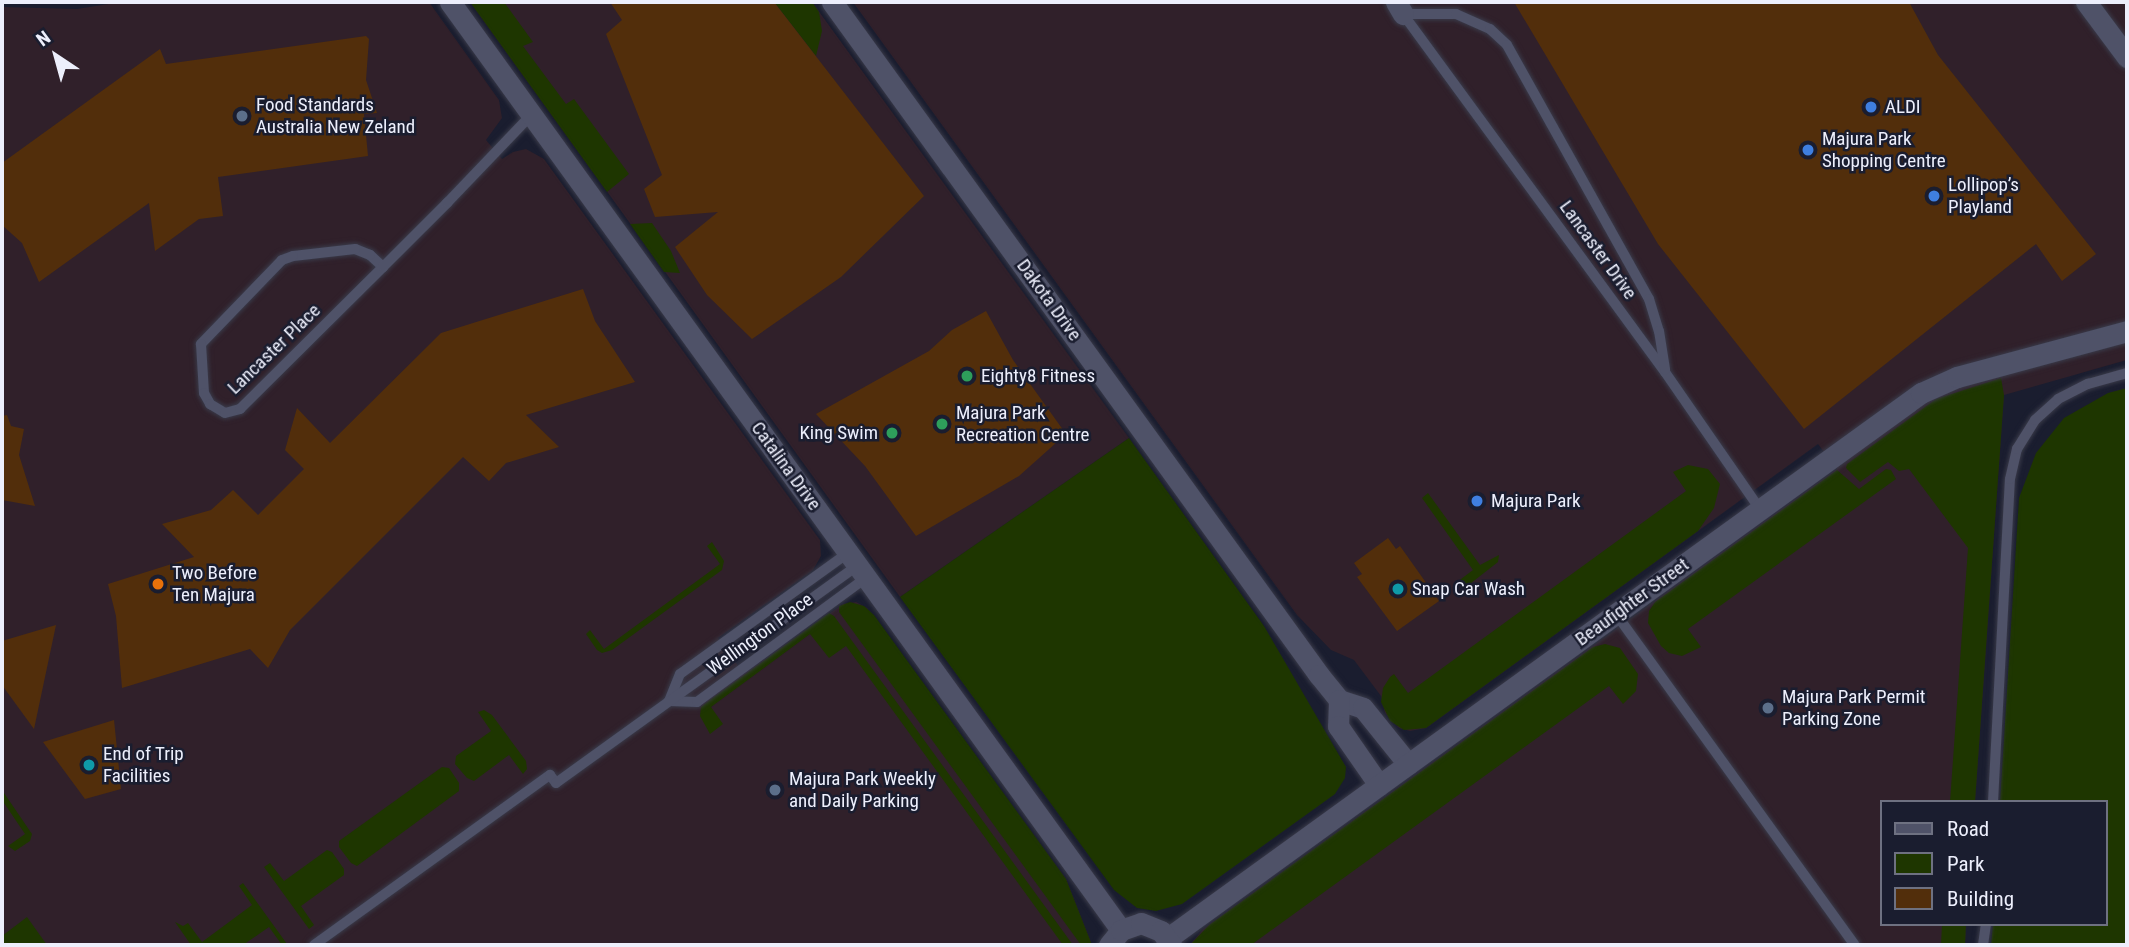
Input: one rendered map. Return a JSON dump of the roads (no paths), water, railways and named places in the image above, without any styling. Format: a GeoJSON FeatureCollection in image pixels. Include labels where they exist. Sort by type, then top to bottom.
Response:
{"type":"FeatureCollection","features":[{"type":"Feature","properties":{"kind":"street","name":"Catalina Drive"},"geometry":{"type":"LineString","coordinates":[[450,2],[858,564],[1115,937]]}},
{"type":"Feature","properties":{"kind":"street","name":"Dakota Drive"},"geometry":{"type":"LineString","coordinates":[[832,2],[1339,700],[1363,708],[1408,764]]}},
{"type":"Feature","properties":{"kind":"street"},"geometry":{"type":"LineString","coordinates":[[2086,2],[2127,57]]}},
{"type":"Feature","properties":{"kind":"street","name":"Beaufighter Street"},"geometry":{"type":"LineString","coordinates":[[1170,942],[1379,785],[1892,412],[1937,385],[2127,331]]}},
{"type":"Feature","properties":{"kind":"street","name":"Dakota Drive"},"geometry":{"type":"LineString","coordinates":[[1339,700],[1338,726],[1379,785]]}},
{"type":"Feature","properties":{"kind":"street"},"geometry":{"type":"LineString","coordinates":[[1115,937],[1136,924],[1146,924],[1156,928],[1170,942]]}},
{"type":"Feature","properties":{"kind":"lane"},"geometry":{"type":"LineString","coordinates":[[1399,8],[1463,16],[1490,29],[1507,45],[1649,299],[1659,331],[1665,372]]}},
{"type":"Feature","properties":{"kind":"lane","name":"Lancaster Drive"},"geometry":{"type":"LineString","coordinates":[[1399,8],[1665,372],[1760,509]]}},
{"type":"Feature","properties":{"kind":"lane","name":"Lancaster Place"},"geometry":{"type":"LineString","coordinates":[[383,267],[370,255],[355,249],[293,256],[282,260],[201,344],[204,393],[208,401],[216,409],[226,413],[240,409],[383,267],[532,114]]}},
{"type":"Feature","properties":{"kind":"lane"},"geometry":{"type":"LineString","coordinates":[[1993,800],[2010,479],[2017,449],[2035,420],[2058,398],[2088,384],[2127,373]]}},
{"type":"Feature","properties":{"kind":"lane","name":"Wellington Place"},"geometry":{"type":"LineString","coordinates":[[669,701],[697,702],[858,564]]}},
{"type":"Feature","properties":{"kind":"lane","name":"Wellington Place"},"geometry":{"type":"LineString","coordinates":[[669,701],[858,564]]}},
{"type":"Feature","properties":{"kind":"lane"},"geometry":{"type":"LineString","coordinates":[[1616,614],[1855,945]]}},
{"type":"Feature","properties":{"kind":"lane"},"geometry":{"type":"LineString","coordinates":[[314,945],[550,775],[556,783],[669,701]]}},
{"type":"Feature","properties":{"kind":"lane"},"geometry":{"type":"LineString","coordinates":[[1983,945],[1986,926]]}},
{"type":"Feature","properties":{"kind":"place","name":"ALDI"},"geometry":{"type":"Point","coordinates":[1871,107]}},
{"type":"Feature","properties":{"kind":"place","name":"Food Standards Australia New Zeland"},"geometry":{"type":"Point","coordinates":[242,116]}},
{"type":"Feature","properties":{"kind":"place","name":"Majura Park Shopping Centre"},"geometry":{"type":"Point","coordinates":[1808,150]}},
{"type":"Feature","properties":{"kind":"place","name":"Lollipop’s Playland"},"geometry":{"type":"Point","coordinates":[1934,196]}},
{"type":"Feature","properties":{"kind":"place","name":"Eighty8 Fitness"},"geometry":{"type":"Point","coordinates":[967,376]}},
{"type":"Feature","properties":{"kind":"place","name":"Majura Park Recreation Centre"},"geometry":{"type":"Point","coordinates":[942,424]}},
{"type":"Feature","properties":{"kind":"place","name":"King Swim"},"geometry":{"type":"Point","coordinates":[892,433]}},
{"type":"Feature","properties":{"kind":"place","name":"Majura Park"},"geometry":{"type":"Point","coordinates":[1477,501]}},
{"type":"Feature","properties":{"kind":"place","name":"Two Before Ten Majura"},"geometry":{"type":"Point","coordinates":[158,584]}},
{"type":"Feature","properties":{"kind":"place","name":"Snap Car Wash"},"geometry":{"type":"Point","coordinates":[1398,589]}},
{"type":"Feature","properties":{"kind":"place","name":"Majura Park Permit Parking Zone"},"geometry":{"type":"Point","coordinates":[1768,708]}},
{"type":"Feature","properties":{"kind":"place","name":"End of Trip Facilities"},"geometry":{"type":"Point","coordinates":[89,765]}},
{"type":"Feature","properties":{"kind":"place","name":"Majura Park Weekly and Daily Parking"},"geometry":{"type":"Point","coordinates":[775,790]}}]}
